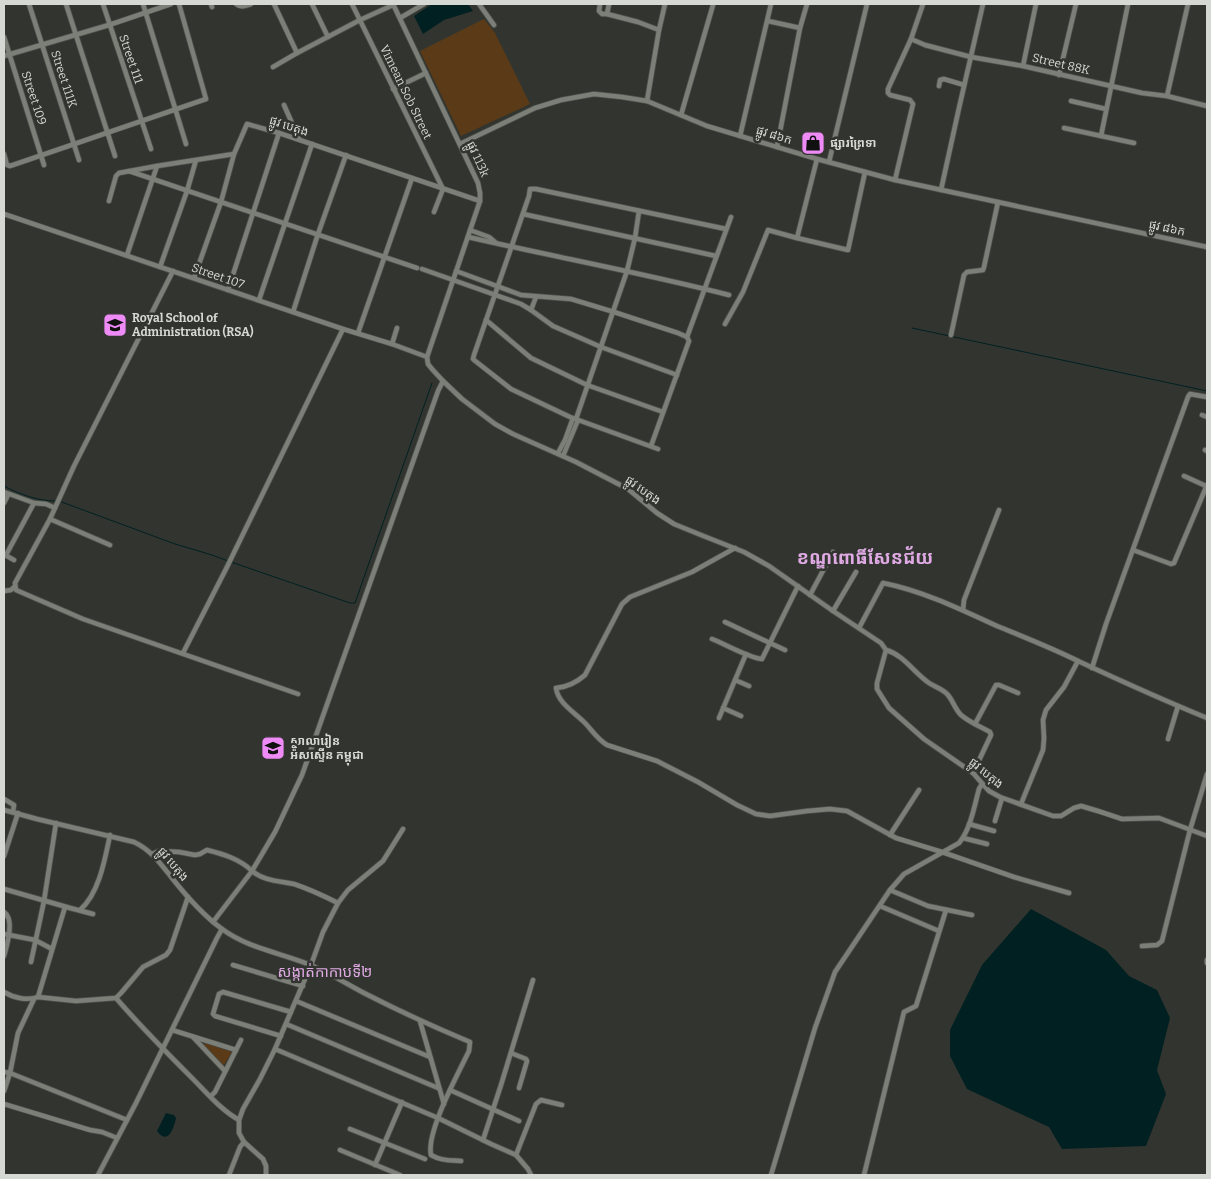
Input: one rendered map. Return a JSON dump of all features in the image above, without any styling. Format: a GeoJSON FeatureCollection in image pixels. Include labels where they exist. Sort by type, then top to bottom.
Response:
{"type":"FeatureCollection","features":[{"type":"Feature","properties":{"kind":"street","name":"Street 111K"},"geometry":{"type":"LineString","coordinates":[[29,4],[79,160]]}},
{"type":"Feature","properties":{"kind":"street"},"geometry":{"type":"LineString","coordinates":[[66,4],[115,156]]}},
{"type":"Feature","properties":{"kind":"street","name":"Street 111"},"geometry":{"type":"LineString","coordinates":[[102,4],[151,149]]}},
{"type":"Feature","properties":{"kind":"street"},"geometry":{"type":"LineString","coordinates":[[143,4],[186,144]]}},
{"type":"Feature","properties":{"kind":"street"},"geometry":{"type":"LineString","coordinates":[[6,55],[109,25],[171,4]]}},
{"type":"Feature","properties":{"kind":"street"},"geometry":{"type":"LineString","coordinates":[[4,154],[7,165],[10,166],[206,99],[179,4]]}},
{"type":"Feature","properties":{"kind":"street"},"geometry":{"type":"LineString","coordinates":[[236,4],[244,7],[251,4]]}},
{"type":"Feature","properties":{"kind":"street"},"geometry":{"type":"LineString","coordinates":[[274,4],[297,54]]}},
{"type":"Feature","properties":{"kind":"street"},"geometry":{"type":"LineString","coordinates":[[312,4],[328,37]]}},
{"type":"Feature","properties":{"kind":"street","name":"Vimean Sob Street"},"geometry":{"type":"LineString","coordinates":[[352,4],[443,189]]}},
{"type":"Feature","properties":{"kind":"street"},"geometry":{"type":"LineString","coordinates":[[273,67],[393,4]]}},
{"type":"Feature","properties":{"kind":"street","name":"ផ្លូវ 113k"},"geometry":{"type":"LineString","coordinates":[[393,4],[478,183],[480,201]]}},
{"type":"Feature","properties":{"kind":"street"},"geometry":{"type":"LineString","coordinates":[[400,18],[424,4]]}},
{"type":"Feature","properties":{"kind":"street"},"geometry":{"type":"LineString","coordinates":[[479,4],[494,25]]}},
{"type":"Feature","properties":{"kind":"street"},"geometry":{"type":"LineString","coordinates":[[600,4],[599,11],[602,14],[638,22],[659,30]]}},
{"type":"Feature","properties":{"kind":"street"},"geometry":{"type":"LineString","coordinates":[[607,14],[608,4]]}},
{"type":"Feature","properties":{"kind":"street"},"geometry":{"type":"LineString","coordinates":[[647,100],[665,4]]}},
{"type":"Feature","properties":{"kind":"street"},"geometry":{"type":"LineString","coordinates":[[740,136],[771,4]]}},
{"type":"Feature","properties":{"kind":"street"},"geometry":{"type":"LineString","coordinates":[[777,147],[800,28],[807,4]]}},
{"type":"Feature","properties":{"kind":"street"},"geometry":{"type":"LineString","coordinates":[[829,162],[867,4]]}},
{"type":"Feature","properties":{"kind":"street"},"geometry":{"type":"LineString","coordinates":[[895,180],[913,104],[910,100],[890,95],[888,89],[911,38],[923,4]]}},
{"type":"Feature","properties":{"kind":"street"},"geometry":{"type":"LineString","coordinates":[[941,190],[983,4]]}},
{"type":"Feature","properties":{"kind":"street"},"geometry":{"type":"LineString","coordinates":[[1023,66],[1036,4]]}},
{"type":"Feature","properties":{"kind":"street"},"geometry":{"type":"LineString","coordinates":[[1059,75],[1076,4]]}},
{"type":"Feature","properties":{"kind":"street"},"geometry":{"type":"LineString","coordinates":[[1101,136],[1128,4]]}},
{"type":"Feature","properties":{"kind":"street"},"geometry":{"type":"LineString","coordinates":[[1167,96],[1188,4]]}},
{"type":"Feature","properties":{"kind":"street"},"geometry":{"type":"LineString","coordinates":[[681,115],[713,5]]}},
{"type":"Feature","properties":{"kind":"street"},"geometry":{"type":"LineString","coordinates":[[768,21],[800,28]]}},
{"type":"Feature","properties":{"kind":"street","name":"Street 109"},"geometry":{"type":"LineString","coordinates":[[4,38],[6,55],[44,165]]}},
{"type":"Feature","properties":{"kind":"street","name":"Street 88K"},"geometry":{"type":"LineString","coordinates":[[911,38],[925,45],[971,57],[1023,66],[1207,106]]}},
{"type":"Feature","properties":{"kind":"street"},"geometry":{"type":"LineString","coordinates":[[393,89],[426,74]]}},
{"type":"Feature","properties":{"kind":"street"},"geometry":{"type":"LineString","coordinates":[[939,86],[940,80],[944,79],[964,85]]}},
{"type":"Feature","properties":{"kind":"street","name":"ផ្លូវ ៨៦ក"},"geometry":{"type":"LineString","coordinates":[[460,144],[535,108],[561,100],[594,94],[647,100],[707,126],[895,180],[1207,247]]}},
{"type":"Feature","properties":{"kind":"street"},"geometry":{"type":"LineString","coordinates":[[1071,102],[1106,109]]}},
{"type":"Feature","properties":{"kind":"street"},"geometry":{"type":"LineString","coordinates":[[284,105],[299,140]]}},
{"type":"Feature","properties":{"kind":"street","name":"ផ្លូវ បេតុង"},"geometry":{"type":"LineString","coordinates":[[194,278],[221,202],[234,154],[247,124],[346,155],[480,201]]}},
{"type":"Feature","properties":{"kind":"street"},"geometry":{"type":"LineString","coordinates":[[1064,128],[1134,143]]}},
{"type":"Feature","properties":{"kind":"street"},"geometry":{"type":"LineString","coordinates":[[228,290],[279,133]]}},
{"type":"Feature","properties":{"kind":"street"},"geometry":{"type":"LineString","coordinates":[[259,300],[312,144]]}},
{"type":"Feature","properties":{"kind":"street"},"geometry":{"type":"LineString","coordinates":[[109,201],[116,176],[119,173],[234,154]]}},
{"type":"Feature","properties":{"kind":"street"},"geometry":{"type":"LineString","coordinates":[[294,312],[318,234],[346,155]]}},
{"type":"Feature","properties":{"kind":"street"},"geometry":{"type":"LineString","coordinates":[[797,238],[817,159]]}},
{"type":"Feature","properties":{"kind":"street"},"geometry":{"type":"LineString","coordinates":[[160,267],[196,160]]}},
{"type":"Feature","properties":{"kind":"street"},"geometry":{"type":"LineString","coordinates":[[127,256],[157,166]]}},
{"type":"Feature","properties":{"kind":"street"},"geometry":{"type":"LineString","coordinates":[[129,171],[496,294],[521,304],[553,326],[601,347],[676,375]]}},
{"type":"Feature","properties":{"kind":"street"},"geometry":{"type":"LineString","coordinates":[[725,324],[743,292],[768,230],[848,250],[866,172]]}},
{"type":"Feature","properties":{"kind":"street"},"geometry":{"type":"LineString","coordinates":[[358,333],[412,178]]}},
{"type":"Feature","properties":{"kind":"street"},"geometry":{"type":"LineString","coordinates":[[434,212],[443,189]]}},
{"type":"Feature","properties":{"kind":"street"},"geometry":{"type":"LineString","coordinates":[[658,449],[576,419],[511,389],[473,358],[512,248],[530,189],[726,229]]}},
{"type":"Feature","properties":{"kind":"street"},"geometry":{"type":"LineString","coordinates":[[426,358],[480,201]]}},
{"type":"Feature","properties":{"kind":"street"},"geometry":{"type":"LineString","coordinates":[[951,335],[964,275],[967,272],[982,270],[984,267],[998,202]]}},
{"type":"Feature","properties":{"kind":"street"},"geometry":{"type":"LineString","coordinates":[[560,454],[576,419],[614,312],[635,238],[639,210]]}},
{"type":"Feature","properties":{"kind":"street","name":"Street 107"},"geometry":{"type":"LineString","coordinates":[[4,214],[392,344],[426,358]]}},
{"type":"Feature","properties":{"kind":"street"},"geometry":{"type":"LineString","coordinates":[[523,214],[716,256]]}},
{"type":"Feature","properties":{"kind":"street"},"geometry":{"type":"LineString","coordinates":[[651,446],[689,341],[687,337],[730,217]]}},
{"type":"Feature","properties":{"kind":"street"},"geometry":{"type":"LineString","coordinates":[[470,230],[489,237],[496,243]]}},
{"type":"Feature","properties":{"kind":"street"},"geometry":{"type":"LineString","coordinates":[[468,237],[729,295]]}},
{"type":"Feature","properties":{"kind":"street"},"geometry":{"type":"LineString","coordinates":[[4,591],[12,590],[15,586],[173,271]]}},
{"type":"Feature","properties":{"kind":"street"},"geometry":{"type":"LineString","coordinates":[[456,271],[521,295],[571,300],[614,312],[687,337]]}},
{"type":"Feature","properties":{"kind":"street"},"geometry":{"type":"LineString","coordinates":[[531,310],[536,297]]}},
{"type":"Feature","properties":{"kind":"street"},"geometry":{"type":"LineString","coordinates":[[486,320],[531,358],[587,385],[663,412]]}},
{"type":"Feature","properties":{"kind":"street"},"geometry":{"type":"LineString","coordinates":[[392,344],[397,328]]}},
{"type":"Feature","properties":{"kind":"street"},"geometry":{"type":"LineString","coordinates":[[183,653],[234,554],[343,329]]}},
{"type":"Feature","properties":{"kind":"street","name":"ផ្លូវ បេតុង"},"geometry":{"type":"LineString","coordinates":[[426,358],[428,364],[443,381],[462,399],[495,424],[513,434],[560,454],[628,489],[657,513],[674,524],[744,552],[768,566],[881,643],[886,650],[877,683],[878,692],[889,708],[916,733],[973,774],[992,793],[1045,814],[1061,816],[1081,806],[1122,819],[1159,818],[1207,836]]}},
{"type":"Feature","properties":{"kind":"street"},"geometry":{"type":"LineString","coordinates":[[213,922],[252,872],[275,832],[302,775],[443,381]]}},
{"type":"Feature","properties":{"kind":"street"},"geometry":{"type":"LineString","coordinates":[[1092,668],[1188,397],[1190,394],[1207,396]]}},
{"type":"Feature","properties":{"kind":"street"},"geometry":{"type":"LineString","coordinates":[[1202,414],[1207,417]]}},
{"type":"Feature","properties":{"kind":"street"},"geometry":{"type":"LineString","coordinates":[[1133,550],[1171,564],[1174,563],[1207,485],[1184,476]]}},
{"type":"Feature","properties":{"kind":"street"},"geometry":{"type":"LineString","coordinates":[[4,503],[6,493],[34,503],[56,506]]}},
{"type":"Feature","properties":{"kind":"street"},"geometry":{"type":"LineString","coordinates":[[14,560],[5,555],[34,503]]}},
{"type":"Feature","properties":{"kind":"street"},"geometry":{"type":"LineString","coordinates":[[963,610],[964,600],[998,510]]}},
{"type":"Feature","properties":{"kind":"street"},"geometry":{"type":"LineString","coordinates":[[50,519],[110,544]]}},
{"type":"Feature","properties":{"kind":"street"},"geometry":{"type":"LineString","coordinates":[[735,548],[692,572],[630,597],[622,604],[585,675],[571,685],[556,688],[558,697],[600,742],[657,761],[698,782],[736,805],[756,814],[770,816],[830,809],[847,811],[896,838],[1069,893]]}},
{"type":"Feature","properties":{"kind":"street"},"geometry":{"type":"LineString","coordinates":[[810,595],[833,552]]}},
{"type":"Feature","properties":{"kind":"street"},"geometry":{"type":"LineString","coordinates":[[833,611],[856,572]]}},
{"type":"Feature","properties":{"kind":"street"},"geometry":{"type":"LineString","coordinates":[[859,628],[883,583],[916,591],[1078,660],[1092,668],[1207,718]]}},
{"type":"Feature","properties":{"kind":"street"},"geometry":{"type":"LineString","coordinates":[[15,586],[16,590],[83,619],[298,694]]}},
{"type":"Feature","properties":{"kind":"street"},"geometry":{"type":"LineString","coordinates":[[712,639],[759,659],[762,658],[798,586]]}},
{"type":"Feature","properties":{"kind":"street"},"geometry":{"type":"LineString","coordinates":[[725,622],[786,650]]}},
{"type":"Feature","properties":{"kind":"street"},"geometry":{"type":"LineString","coordinates":[[886,650],[895,654],[922,678],[938,687],[948,696],[959,713],[991,734],[973,774]]}},
{"type":"Feature","properties":{"kind":"street"},"geometry":{"type":"LineString","coordinates":[[719,718],[746,654]]}},
{"type":"Feature","properties":{"kind":"street"},"geometry":{"type":"LineString","coordinates":[[1021,804],[1043,750],[1043,720],[1046,710],[1064,687],[1078,660]]}},
{"type":"Feature","properties":{"kind":"street"},"geometry":{"type":"LineString","coordinates":[[735,680],[749,686]]}},
{"type":"Feature","properties":{"kind":"street"},"geometry":{"type":"LineString","coordinates":[[975,724],[996,685],[1018,693]]}},
{"type":"Feature","properties":{"kind":"street"},"geometry":{"type":"LineString","coordinates":[[1168,739],[1178,706]]}},
{"type":"Feature","properties":{"kind":"street"},"geometry":{"type":"LineString","coordinates":[[723,708],[742,716]]}},
{"type":"Feature","properties":{"kind":"street"},"geometry":{"type":"LineString","coordinates":[[1142,946],[1157,945],[1162,941],[1190,830],[1207,774]]}},
{"type":"Feature","properties":{"kind":"street"},"geometry":{"type":"LineString","coordinates":[[771,1175],[815,1028],[835,972],[890,890],[904,874],[959,843],[963,838],[982,784]]}},
{"type":"Feature","properties":{"kind":"street"},"geometry":{"type":"LineString","coordinates":[[890,835],[919,790]]}},
{"type":"Feature","properties":{"kind":"street"},"geometry":{"type":"LineString","coordinates":[[995,820],[1002,798]]}},
{"type":"Feature","properties":{"kind":"street"},"geometry":{"type":"LineString","coordinates":[[4,799],[14,805],[15,813],[4,856]]}},
{"type":"Feature","properties":{"kind":"street","name":"ផ្លូវ បេតុង"},"geometry":{"type":"LineString","coordinates":[[4,810],[142,845],[152,854],[203,914],[236,938],[311,965],[420,1021],[470,1042],[469,1051],[450,1090]]}},
{"type":"Feature","properties":{"kind":"street"},"geometry":{"type":"LineString","coordinates":[[31,962],[44,901],[56,823]]}},
{"type":"Feature","properties":{"kind":"street"},"geometry":{"type":"LineString","coordinates":[[969,824],[994,831]]}},
{"type":"Feature","properties":{"kind":"street"},"geometry":{"type":"LineString","coordinates":[[266,1175],[266,1166],[263,1159],[244,1142],[239,1133],[239,1120],[243,1109],[281,1036],[303,986],[323,932],[338,903],[348,890],[383,861],[403,829]]}},
{"type":"Feature","properties":{"kind":"street"},"geometry":{"type":"LineString","coordinates":[[80,910],[88,902],[97,883],[110,836]]}},
{"type":"Feature","properties":{"kind":"street"},"geometry":{"type":"LineString","coordinates":[[963,838],[987,844]]}},
{"type":"Feature","properties":{"kind":"street"},"geometry":{"type":"LineString","coordinates":[[152,854],[159,851],[195,855],[207,850],[233,859],[256,875],[294,884],[314,891],[338,903]]}},
{"type":"Feature","properties":{"kind":"street"},"geometry":{"type":"LineString","coordinates":[[4,889],[94,914]]}},
{"type":"Feature","properties":{"kind":"street"},"geometry":{"type":"LineString","coordinates":[[890,890],[928,906],[972,915]]}},
{"type":"Feature","properties":{"kind":"street"},"geometry":{"type":"LineString","coordinates":[[4,992],[22,999],[36,998],[76,1001],[116,998],[143,967],[166,955],[170,950],[188,897]]}},
{"type":"Feature","properties":{"kind":"street"},"geometry":{"type":"LineString","coordinates":[[880,906],[939,932]]}},
{"type":"Feature","properties":{"kind":"street"},"geometry":{"type":"LineString","coordinates":[[4,1091],[10,1073],[18,1033],[36,998],[65,907]]}},
{"type":"Feature","properties":{"kind":"street"},"geometry":{"type":"LineString","coordinates":[[864,1175],[904,1012],[916,1006],[946,910]]}},
{"type":"Feature","properties":{"kind":"street"},"geometry":{"type":"LineString","coordinates":[[4,912],[9,916],[10,923],[6,934],[4,956]]}},
{"type":"Feature","properties":{"kind":"street"},"geometry":{"type":"LineString","coordinates":[[98,1175],[222,929]]}},
{"type":"Feature","properties":{"kind":"street"},"geometry":{"type":"LineString","coordinates":[[6,934],[35,940],[52,949]]}},
{"type":"Feature","properties":{"kind":"street"},"geometry":{"type":"LineString","coordinates":[[233,965],[303,986]]}},
{"type":"Feature","properties":{"kind":"street"},"geometry":{"type":"LineString","coordinates":[[483,1140],[533,980]]}},
{"type":"Feature","properties":{"kind":"street"},"geometry":{"type":"LineString","coordinates":[[281,1036],[214,1015],[219,994],[223,992],[291,1012]]}},
{"type":"Feature","properties":{"kind":"street"},"geometry":{"type":"LineString","coordinates":[[116,998],[163,1049],[229,1115],[239,1120]]}},
{"type":"Feature","properties":{"kind":"street"},"geometry":{"type":"LineString","coordinates":[[296,1001],[430,1057]]}},
{"type":"Feature","properties":{"kind":"street"},"geometry":{"type":"LineString","coordinates":[[420,1021],[444,1104]]}},
{"type":"Feature","properties":{"kind":"street"},"geometry":{"type":"LineString","coordinates":[[286,1024],[438,1088]]}},
{"type":"Feature","properties":{"kind":"street"},"geometry":{"type":"LineString","coordinates":[[172,1030],[236,1050]]}},
{"type":"Feature","properties":{"kind":"street"},"geometry":{"type":"LineString","coordinates":[[192,1036],[226,1071]]}},
{"type":"Feature","properties":{"kind":"street"},"geometry":{"type":"LineString","coordinates":[[210,1096],[215,1092],[241,1040]]}},
{"type":"Feature","properties":{"kind":"street"},"geometry":{"type":"LineString","coordinates":[[275,1049],[402,1102],[516,1155],[531,1175]]}},
{"type":"Feature","properties":{"kind":"street"},"geometry":{"type":"LineString","coordinates":[[511,1053],[526,1058],[527,1063],[519,1088]]}},
{"type":"Feature","properties":{"kind":"street"},"geometry":{"type":"LineString","coordinates":[[4,1072],[127,1120]]}},
{"type":"Feature","properties":{"kind":"street"},"geometry":{"type":"LineString","coordinates":[[461,1161],[449,1161],[434,1157],[430,1151],[438,1118],[450,1090],[519,1121]]}},
{"type":"Feature","properties":{"kind":"street"},"geometry":{"type":"LineString","coordinates":[[516,1155],[536,1104],[541,1100],[562,1105]]}},
{"type":"Feature","properties":{"kind":"street"},"geometry":{"type":"LineString","coordinates":[[375,1165],[402,1102]]}},
{"type":"Feature","properties":{"kind":"street"},"geometry":{"type":"LineString","coordinates":[[4,1104],[117,1138]]}},
{"type":"Feature","properties":{"kind":"street"},"geometry":{"type":"LineString","coordinates":[[350,1129],[425,1159]]}},
{"type":"Feature","properties":{"kind":"street"},"geometry":{"type":"LineString","coordinates":[[229,1175],[240,1147],[244,1142]]}},
{"type":"Feature","properties":{"kind":"street"},"geometry":{"type":"LineString","coordinates":[[340,1150],[400,1175]]}},
{"type":"Feature","properties":{"kind":"shaded area"},"geometry":{"type":"Polygon","coordinates":[[[484,19],[495,33],[530,104],[461,136],[420,51],[484,19]]]}},
{"type":"Feature","properties":{"kind":"shaded area"},"geometry":{"type":"Polygon","coordinates":[[[205,1043],[232,1052],[224,1065],[204,1045],[205,1043]]]}},
{"type":"Feature","properties":{"kind":"water"},"geometry":{"type":"Polygon","coordinates":[[[432,4],[468,4],[473,11],[444,20],[423,34],[414,16],[432,4]]]}},
{"type":"Feature","properties":{"kind":"water"},"geometry":{"type":"Polygon","coordinates":[[[1031,909],[1106,950],[1129,976],[1157,990],[1170,1018],[1157,1070],[1166,1094],[1146,1146],[1062,1149],[1049,1127],[967,1089],[950,1056],[950,1030],[982,965],[1031,909]]]}},
{"type":"Feature","properties":{"kind":"water"},"geometry":{"type":"Polygon","coordinates":[[[166,1113],[174,1115],[176,1118],[170,1134],[164,1137],[157,1131],[166,1113]]]}},
{"type":"Feature","properties":{"kind":"waterway"},"geometry":{"type":"LineString","coordinates":[[912,328],[1207,391]]}},
{"type":"Feature","properties":{"kind":"waterway"},"geometry":{"type":"LineString","coordinates":[[231,562],[350,603],[355,603],[432,383]]}},
{"type":"Feature","properties":{"kind":"waterway"},"geometry":{"type":"LineString","coordinates":[[4,486],[29,497],[55,501]]}},
{"type":"Feature","properties":{"kind":"waterway"},"geometry":{"type":"LineString","coordinates":[[59,501],[175,544],[228,561]]}},
{"type":"Feature","properties":{"kind":"place","name":"ផ្សារព្រៃទា"},"geometry":{"type":"Point","coordinates":[813,143]}},
{"type":"Feature","properties":{"kind":"place","name":"Royal School of Administration (RSA)"},"geometry":{"type":"Point","coordinates":[115,325]}},
{"type":"Feature","properties":{"kind":"place","name":"សាលារៀន អ៉ិសស្ទើន កម្ពុជា"},"geometry":{"type":"Point","coordinates":[273,748]}},
{"type":"Feature","properties":{"kind":"district","name":"ខណ្ឌពោធិ៍សែនជ័យ"},"geometry":{"type":"Point","coordinates":[865,558]}},
{"type":"Feature","properties":{"kind":"district","name":"សង្កាត់កាកាបទី២"},"geometry":{"type":"Point","coordinates":[325,972]}}]}
